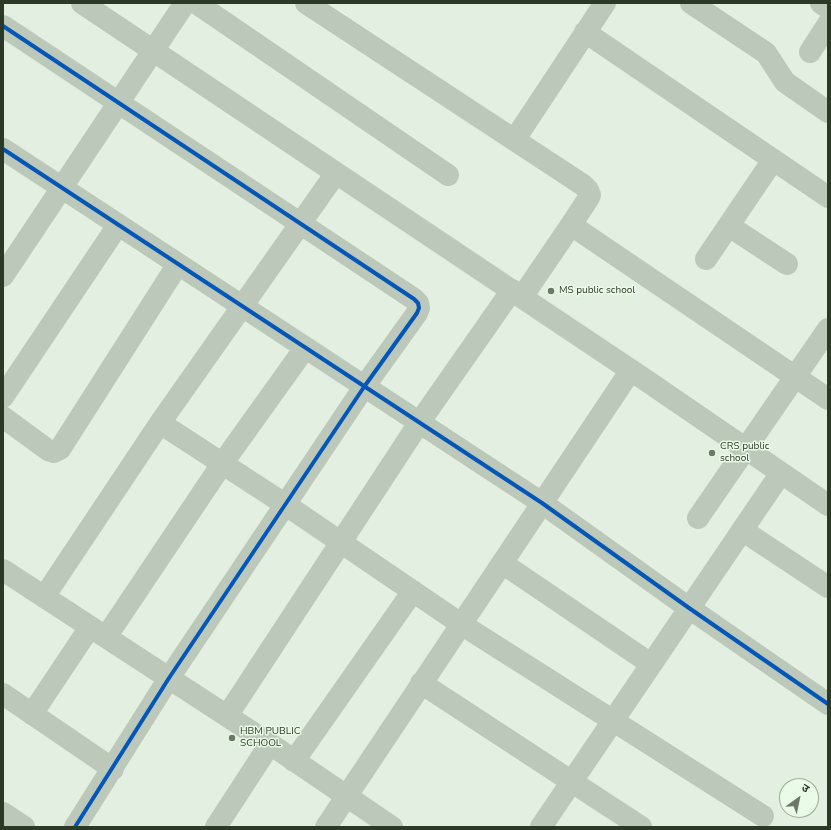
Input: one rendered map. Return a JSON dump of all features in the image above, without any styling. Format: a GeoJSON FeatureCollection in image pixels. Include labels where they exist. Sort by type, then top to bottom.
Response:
{"type":"FeatureCollection","features":[{"type":"Feature","properties":{"kind":"street"},"geometry":{"type":"LineString","coordinates":[[82,3],[631,370],[828,505]]}},
{"type":"Feature","properties":{"kind":"street"},"geometry":{"type":"LineString","coordinates":[[3,276],[185,3]]}},
{"type":"Feature","properties":{"kind":"street"},"geometry":{"type":"LineString","coordinates":[[196,3],[448,175]]}},
{"type":"Feature","properties":{"kind":"street"},"geometry":{"type":"LineString","coordinates":[[227,716],[342,543],[419,423],[571,225],[590,195],[588,190],[515,139],[306,3]]}},
{"type":"Feature","properties":{"kind":"street"},"geometry":{"type":"LineString","coordinates":[[515,139],[585,32],[606,3]]}},
{"type":"Feature","properties":{"kind":"street"},"geometry":{"type":"LineString","coordinates":[[691,3],[766,53],[785,82],[828,112]]}},
{"type":"Feature","properties":{"kind":"street"},"geometry":{"type":"LineString","coordinates":[[821,3],[828,8]]}},
{"type":"Feature","properties":{"kind":"street"},"geometry":{"type":"LineString","coordinates":[[810,52],[828,24]]}},
{"type":"Feature","properties":{"kind":"street"},"geometry":{"type":"LineString","coordinates":[[3,26],[414,299],[418,303],[419,308],[417,313],[364,387],[169,678],[75,827]]}},
{"type":"Feature","properties":{"kind":"street"},"geometry":{"type":"LineString","coordinates":[[585,32],[828,197]]}},
{"type":"Feature","properties":{"kind":"street"},"geometry":{"type":"LineString","coordinates":[[3,149],[542,503],[828,704]]}},
{"type":"Feature","properties":{"kind":"street"},"geometry":{"type":"LineString","coordinates":[[706,259],[774,160]]}},
{"type":"Feature","properties":{"kind":"street"},"geometry":{"type":"LineString","coordinates":[[44,597],[160,423],[336,173]]}},
{"type":"Feature","properties":{"kind":"street"},"geometry":{"type":"LineString","coordinates":[[3,397],[118,225]]}},
{"type":"Feature","properties":{"kind":"street"},"geometry":{"type":"LineString","coordinates":[[571,225],[828,400]]}},
{"type":"Feature","properties":{"kind":"street"},"geometry":{"type":"LineString","coordinates":[[728,226],[787,264]]}},
{"type":"Feature","properties":{"kind":"street"},"geometry":{"type":"LineString","coordinates":[[3,417],[48,450],[54,452],[60,449],[178,264]]}},
{"type":"Feature","properties":{"kind":"street"},"geometry":{"type":"LineString","coordinates":[[698,518],[828,329]]}},
{"type":"Feature","properties":{"kind":"street"},"geometry":{"type":"LineString","coordinates":[[32,714],[98,632],[222,464],[305,348]]}},
{"type":"Feature","properties":{"kind":"street"},"geometry":{"type":"LineString","coordinates":[[326,827],[631,370]]}},
{"type":"Feature","properties":{"kind":"street"},"geometry":{"type":"LineString","coordinates":[[160,423],[286,505],[461,624],[763,816]]}},
{"type":"Feature","properties":{"kind":"street"},"geometry":{"type":"LineString","coordinates":[[541,827],[781,473]]}},
{"type":"Feature","properties":{"kind":"street"},"geometry":{"type":"LineString","coordinates":[[742,530],[828,587]]}},
{"type":"Feature","properties":{"kind":"street"},"geometry":{"type":"LineString","coordinates":[[502,563],[652,664]]}},
{"type":"Feature","properties":{"kind":"street"},"geometry":{"type":"LineString","coordinates":[[3,570],[270,744],[392,827]]}},
{"type":"Feature","properties":{"kind":"street"},"geometry":{"type":"LineString","coordinates":[[294,761],[413,591]]}},
{"type":"Feature","properties":{"kind":"street"},"geometry":{"type":"LineString","coordinates":[[421,683],[641,827]]}},
{"type":"Feature","properties":{"kind":"street"},"geometry":{"type":"LineString","coordinates":[[4,697],[32,714],[113,769]]}},
{"type":"Feature","properties":{"kind":"street"},"geometry":{"type":"LineString","coordinates":[[216,827],[270,744]]}},
{"type":"Feature","properties":{"kind":"street"},"geometry":{"type":"LineString","coordinates":[[3,813],[24,827]]}},
{"type":"Feature","properties":{"kind":"cycle path"},"geometry":{"type":"LineString","coordinates":[[3,26],[414,299],[418,303],[419,308],[417,313],[364,387],[169,678],[75,827]]}},
{"type":"Feature","properties":{"kind":"cycle path"},"geometry":{"type":"LineString","coordinates":[[3,149],[542,503],[689,608],[828,704]]}},
{"type":"Feature","properties":{"kind":"place","name":"MS public school"},"geometry":{"type":"Point","coordinates":[551,291]}},
{"type":"Feature","properties":{"kind":"place","name":"CRS public school"},"geometry":{"type":"Point","coordinates":[712,453]}},
{"type":"Feature","properties":{"kind":"place","name":"HBM PUBLIC SCHOOL"},"geometry":{"type":"Point","coordinates":[232,738]}}]}
